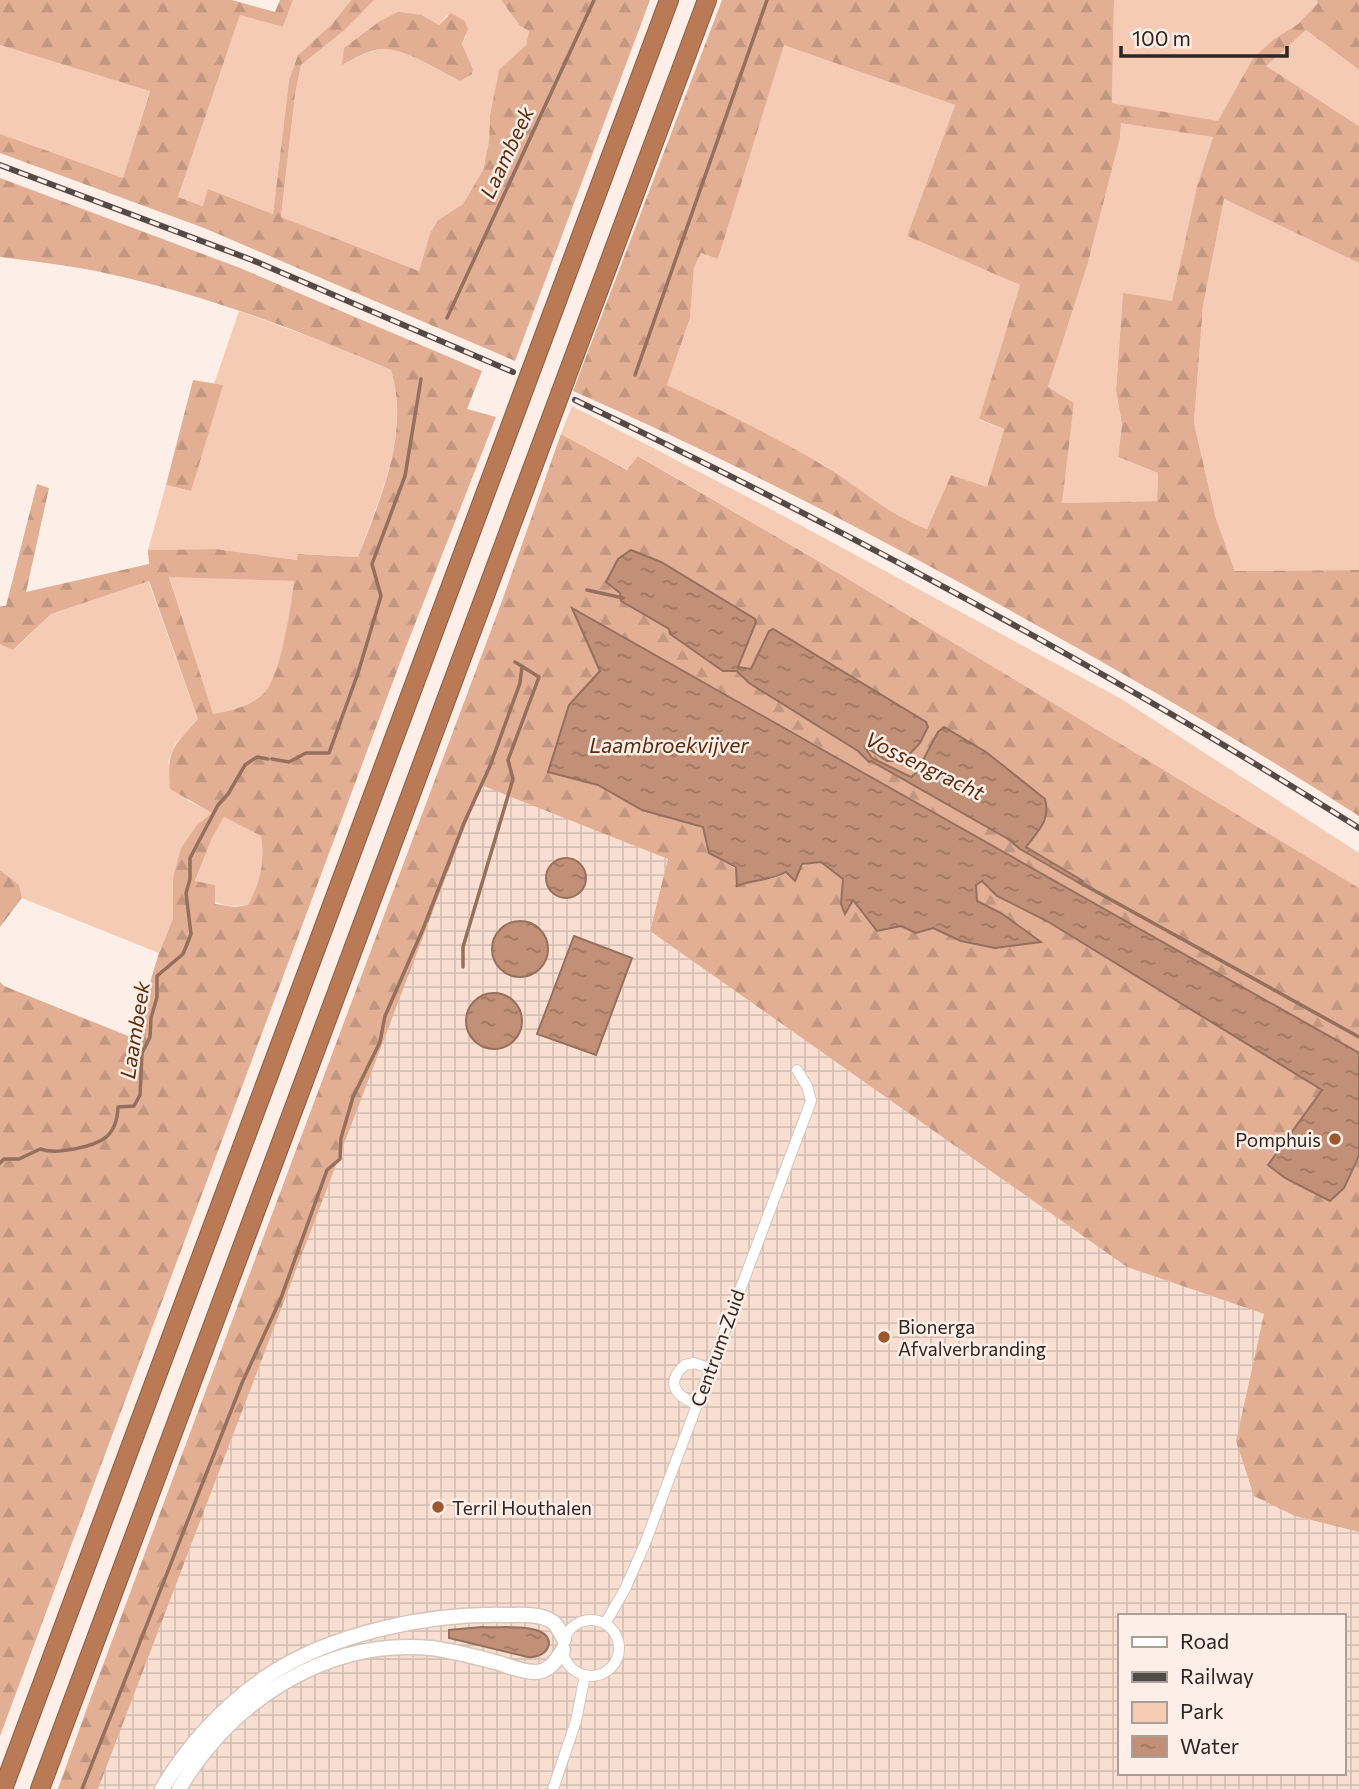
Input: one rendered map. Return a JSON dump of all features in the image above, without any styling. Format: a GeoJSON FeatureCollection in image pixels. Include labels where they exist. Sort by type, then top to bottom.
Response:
{"type":"FeatureCollection","features":[{"type":"Feature","properties":{"kind":"highway"},"geometry":{"type":"LineString","coordinates":[[3,1789],[669,0]]}},
{"type":"Feature","properties":{"kind":"highway"},"geometry":{"type":"LineString","coordinates":[[40,1789],[707,0]]}},
{"type":"Feature","properties":{"kind":"street","name":"Centrum-Zuid"},"geometry":{"type":"LineString","coordinates":[[605,1624],[625,1589],[644,1546],[811,1101],[807,1086],[797,1070]]}},
{"type":"Feature","properties":{"kind":"street"},"geometry":{"type":"LineString","coordinates":[[696,1404],[679,1394],[674,1387],[674,1377],[685,1365],[694,1363],[709,1368]]}},
{"type":"Feature","properties":{"kind":"street"},"geometry":{"type":"LineString","coordinates":[[162,1789],[188,1749],[223,1710],[269,1675],[325,1647],[382,1629],[412,1623],[477,1615],[541,1617],[553,1622],[564,1645],[571,1668],[585,1675],[601,1674],[613,1664],[617,1657],[615,1633],[596,1620],[582,1621],[570,1629],[564,1645],[553,1663],[540,1672],[522,1671],[449,1651],[414,1647],[378,1649],[324,1663],[285,1682],[245,1710],[202,1755],[179,1789]]}},
{"type":"Feature","properties":{"kind":"street"},"geometry":{"type":"LineString","coordinates":[[553,1789],[576,1721],[585,1675]]}},
{"type":"Feature","properties":{"kind":"shaded area"},"geometry":{"type":"Polygon","coordinates":[[[481,784],[668,859],[650,931],[1127,1267],[1264,1314],[1236,1441],[1295,1516],[1359,1532],[1359,1789],[98,1789],[481,784]]]}},
{"type":"Feature","properties":{"kind":"green space"},"geometry":{"type":"Polygon","coordinates":[[[0,0],[232,0],[275,12],[280,0],[293,0],[283,27],[240,15],[178,197],[203,206],[208,189],[273,214],[289,80],[298,55],[332,24],[351,0],[374,0],[346,29],[301,65],[281,217],[419,271],[430,233],[438,220],[463,204],[483,170],[499,70],[526,45],[529,31],[520,26],[501,0],[650,0],[515,361],[204,228],[0,153],[0,134],[123,178],[150,91],[0,45],[0,0]]]}},
{"type":"Feature","properties":{"kind":"green space"},"geometry":{"type":"Polygon","coordinates":[[[293,0],[351,0],[332,24],[298,55],[289,80],[273,214],[208,189],[204,206],[178,197],[240,15],[283,27],[293,0]]]}},
{"type":"Feature","properties":{"kind":"green space"},"geometry":{"type":"Polygon","coordinates":[[[374,0],[501,0],[520,26],[529,31],[526,45],[499,71],[483,170],[463,204],[438,220],[430,233],[419,271],[281,218],[301,65],[346,29],[374,0]],[[422,15],[342,65],[373,51],[392,50],[412,56],[460,81],[473,69],[462,44],[466,36],[447,15],[439,25],[422,15]]]}},
{"type":"Feature","properties":{"kind":"green space"},"geometry":{"type":"Polygon","coordinates":[[[722,0],[1114,0],[1112,103],[1218,121],[1253,58],[1274,39],[1298,24],[1318,3],[1316,0],[1359,0],[1359,70],[1306,30],[1266,66],[1359,126],[1359,263],[1224,199],[1203,306],[1194,423],[1216,519],[1235,571],[1359,570],[1359,816],[1188,711],[959,582],[741,469],[573,391],[722,0]],[[784,45],[718,259],[701,253],[694,268],[690,318],[667,385],[802,453],[898,515],[927,529],[951,475],[987,487],[1004,429],[979,419],[1020,285],[907,236],[955,105],[784,45]],[[1121,123],[1120,138],[1088,263],[1048,387],[1074,403],[1062,503],[1157,501],[1158,473],[1118,457],[1122,425],[1116,390],[1123,293],[1172,301],[1197,186],[1213,137],[1121,123]]]}},
{"type":"Feature","properties":{"kind":"green space"},"geometry":{"type":"Polygon","coordinates":[[[1114,0],[1316,0],[1318,3],[1298,24],[1274,39],[1253,58],[1218,122],[1112,103],[1114,0]]]}},
{"type":"Feature","properties":{"kind":"green space"},"geometry":{"type":"Polygon","coordinates":[[[398,12],[422,15],[439,25],[451,13],[465,21],[468,29],[462,44],[473,69],[472,74],[460,81],[412,56],[383,49],[367,52],[342,65],[344,48],[380,21],[398,12]]]}},
{"type":"Feature","properties":{"kind":"green space"},"geometry":{"type":"Polygon","coordinates":[[[1306,30],[1359,70],[1359,126],[1265,66],[1306,30]]]}},
{"type":"Feature","properties":{"kind":"green space"},"geometry":{"type":"Polygon","coordinates":[[[784,44],[955,105],[907,236],[1020,285],[979,420],[1004,429],[987,488],[951,475],[927,529],[908,522],[870,500],[824,465],[667,385],[690,318],[694,268],[701,253],[718,259],[784,44]]]}},
{"type":"Feature","properties":{"kind":"green space"},"geometry":{"type":"Polygon","coordinates":[[[0,45],[150,90],[123,179],[0,135],[0,45]]]}},
{"type":"Feature","properties":{"kind":"green space"},"geometry":{"type":"Polygon","coordinates":[[[1121,122],[1213,137],[1197,186],[1172,301],[1123,294],[1116,390],[1122,425],[1118,457],[1158,473],[1157,501],[1061,503],[1074,403],[1048,387],[1088,263],[1120,138],[1121,122]]]}},
{"type":"Feature","properties":{"kind":"green space"},"geometry":{"type":"Polygon","coordinates":[[[0,178],[240,268],[482,371],[467,409],[496,417],[404,652],[0,1736],[0,982],[4,986],[133,1038],[159,953],[173,918],[173,878],[181,848],[197,825],[212,813],[170,789],[169,765],[173,750],[198,719],[149,581],[51,614],[13,650],[0,644],[0,606],[6,606],[37,484],[49,488],[26,592],[149,564],[148,550],[216,549],[297,560],[298,554],[358,557],[384,488],[395,441],[397,417],[391,370],[319,340],[209,301],[134,280],[84,269],[0,257],[0,178]],[[169,577],[213,714],[240,707],[259,698],[270,684],[280,657],[294,581],[169,577]],[[224,817],[212,838],[195,881],[215,885],[215,904],[235,907],[248,905],[260,872],[261,836],[224,817]]]}},
{"type":"Feature","properties":{"kind":"green space"},"geometry":{"type":"Polygon","coordinates":[[[1224,199],[1359,263],[1359,570],[1235,571],[1216,519],[1194,423],[1203,306],[1224,199]]]}},
{"type":"Feature","properties":{"kind":"green space"},"geometry":{"type":"Polygon","coordinates":[[[239,311],[330,344],[391,370],[396,395],[395,442],[383,488],[358,557],[299,554],[297,560],[216,549],[148,550],[166,485],[190,491],[222,385],[214,384],[239,311]]]}},
{"type":"Feature","properties":{"kind":"green space"},"geometry":{"type":"Polygon","coordinates":[[[193,380],[223,385],[191,491],[166,485],[193,380]]]}},
{"type":"Feature","properties":{"kind":"green space"},"geometry":{"type":"Polygon","coordinates":[[[572,406],[765,506],[1123,700],[1359,853],[1359,888],[820,562],[639,456],[628,470],[561,434],[572,406]]]}},
{"type":"Feature","properties":{"kind":"green space"},"geometry":{"type":"Polygon","coordinates":[[[561,434],[627,470],[638,456],[820,562],[1359,888],[1359,1053],[572,609],[601,671],[569,705],[549,772],[598,785],[642,810],[703,827],[709,853],[750,876],[774,878],[801,866],[821,862],[843,879],[841,904],[845,913],[852,900],[916,933],[933,928],[961,941],[1040,942],[1001,913],[977,901],[976,885],[982,881],[997,896],[1047,921],[1322,1090],[1344,1188],[1359,1158],[1359,1532],[1295,1516],[1254,1496],[1236,1441],[1264,1314],[1127,1267],[650,931],[668,859],[481,785],[98,1789],[58,1789],[502,601],[561,434]]]}},
{"type":"Feature","properties":{"kind":"green space"},"geometry":{"type":"Polygon","coordinates":[[[169,576],[294,581],[281,657],[270,684],[259,697],[240,707],[213,715],[169,576]]]}},
{"type":"Feature","properties":{"kind":"green space"},"geometry":{"type":"Polygon","coordinates":[[[148,581],[198,719],[175,744],[168,762],[187,800],[213,813],[197,825],[173,878],[173,918],[159,953],[22,898],[19,885],[0,870],[0,644],[14,650],[51,614],[148,581]]]}},
{"type":"Feature","properties":{"kind":"green space"},"geometry":{"type":"Polygon","coordinates":[[[224,817],[261,836],[260,872],[248,905],[229,906],[217,903],[195,882],[212,838],[224,817]]]}},
{"type":"Feature","properties":{"kind":"green space"},"geometry":{"type":"Polygon","coordinates":[[[0,870],[19,885],[22,898],[0,927],[0,870]]]}},
{"type":"Feature","properties":{"kind":"water"},"geometry":{"type":"Polygon","coordinates":[[[631,550],[661,562],[755,619],[738,667],[751,669],[769,631],[773,629],[926,722],[928,727],[920,743],[903,761],[887,761],[864,746],[872,758],[911,777],[916,773],[938,732],[944,727],[986,752],[1045,799],[1045,819],[1026,847],[1083,881],[1081,884],[1020,849],[1008,839],[869,762],[858,751],[749,683],[737,671],[723,671],[670,634],[669,629],[621,601],[620,593],[606,582],[618,559],[631,550]]]}},
{"type":"Feature","properties":{"kind":"water","name":"Laambroekvijver"},"geometry":{"type":"Polygon","coordinates":[[[572,608],[1359,1053],[1359,1156],[1344,1188],[1330,1201],[1285,1178],[1268,1165],[1322,1090],[1047,921],[997,896],[982,881],[976,885],[977,901],[1001,913],[1041,942],[995,948],[961,941],[933,928],[916,933],[901,926],[877,931],[853,900],[845,914],[841,904],[843,879],[821,862],[802,864],[795,881],[786,872],[737,886],[736,867],[709,853],[703,827],[642,810],[598,785],[548,772],[569,705],[600,671],[572,608]]]}},
{"type":"Feature","properties":{"kind":"water"},"geometry":{"type":"Polygon","coordinates":[[[566,858],[574,859],[580,864],[585,870],[585,886],[580,892],[574,897],[566,898],[558,897],[552,892],[547,886],[546,878],[547,870],[552,864],[558,859],[566,858]]]}},
{"type":"Feature","properties":{"kind":"water"},"geometry":{"type":"Polygon","coordinates":[[[520,921],[531,923],[540,929],[546,938],[546,960],[540,969],[531,975],[520,977],[509,975],[500,969],[494,960],[492,949],[494,938],[500,929],[509,923],[520,921]]]}},
{"type":"Feature","properties":{"kind":"water"},"geometry":{"type":"Polygon","coordinates":[[[574,936],[632,958],[596,1055],[537,1034],[574,936]]]}},
{"type":"Feature","properties":{"kind":"water"},"geometry":{"type":"Polygon","coordinates":[[[494,993],[505,995],[514,1001],[520,1010],[520,1032],[514,1041],[505,1047],[494,1049],[483,1047],[474,1041],[468,1032],[466,1021],[468,1010],[474,1001],[483,995],[494,993]]]}},
{"type":"Feature","properties":{"kind":"water"},"geometry":{"type":"Polygon","coordinates":[[[518,1627],[539,1631],[548,1639],[548,1648],[540,1655],[528,1657],[449,1638],[449,1630],[518,1627]]]}},
{"type":"Feature","properties":{"kind":"waterway","name":"Laambeek"},"geometry":{"type":"LineString","coordinates":[[447,318],[594,0]]}},
{"type":"Feature","properties":{"kind":"waterway"},"geometry":{"type":"LineString","coordinates":[[635,375],[767,0]]}},
{"type":"Feature","properties":{"kind":"waterway","name":"Laambeek"},"geometry":{"type":"LineString","coordinates":[[272,759],[289,762],[306,753],[329,753],[358,673],[381,596],[372,564],[405,476],[421,379]]}},
{"type":"Feature","properties":{"kind":"waterway","name":"Vossengracht"},"geometry":{"type":"LineString","coordinates":[[587,590],[623,598]]}},
{"type":"Feature","properties":{"kind":"waterway"},"geometry":{"type":"LineString","coordinates":[[463,967],[463,947],[513,779],[508,760],[539,677],[515,662]]}},
{"type":"Feature","properties":{"kind":"waterway"},"geometry":{"type":"LineString","coordinates":[[82,1789],[242,1383],[281,1298],[327,1170],[340,1159],[341,1138],[353,1097],[380,1042],[385,1016],[490,766],[520,683],[522,666]]}},
{"type":"Feature","properties":{"kind":"waterway","name":"Laambeek"},"geometry":{"type":"LineString","coordinates":[[0,1163],[4,1159],[19,1159],[40,1149],[61,1151],[100,1141],[111,1132],[118,1107],[134,1106],[140,1095],[142,1053],[150,1037],[151,1018],[157,997],[157,976],[183,954],[191,934],[186,893],[190,879],[190,858],[218,805],[228,794],[245,765],[257,757],[268,759]]}},
{"type":"Feature","properties":{"kind":"waterway","name":"Vossengracht"},"geometry":{"type":"LineString","coordinates":[[1079,882],[1359,1037]]}},
{"type":"Feature","properties":{"kind":"railway"},"geometry":{"type":"LineString","coordinates":[[0,165],[252,260],[513,372]]}},
{"type":"Feature","properties":{"kind":"railway"},"geometry":{"type":"LineString","coordinates":[[575,400],[776,499],[973,603],[1168,712],[1359,828]]}},
{"type":"Feature","properties":{"kind":"place","name":"Pomphuis"},"geometry":{"type":"Point","coordinates":[1335,1139]}},
{"type":"Feature","properties":{"kind":"place","name":"Bionerga Afvalverbranding"},"geometry":{"type":"Point","coordinates":[884,1337]}},
{"type":"Feature","properties":{"kind":"place","name":"Terril Houthalen"},"geometry":{"type":"Point","coordinates":[438,1507]}}]}
